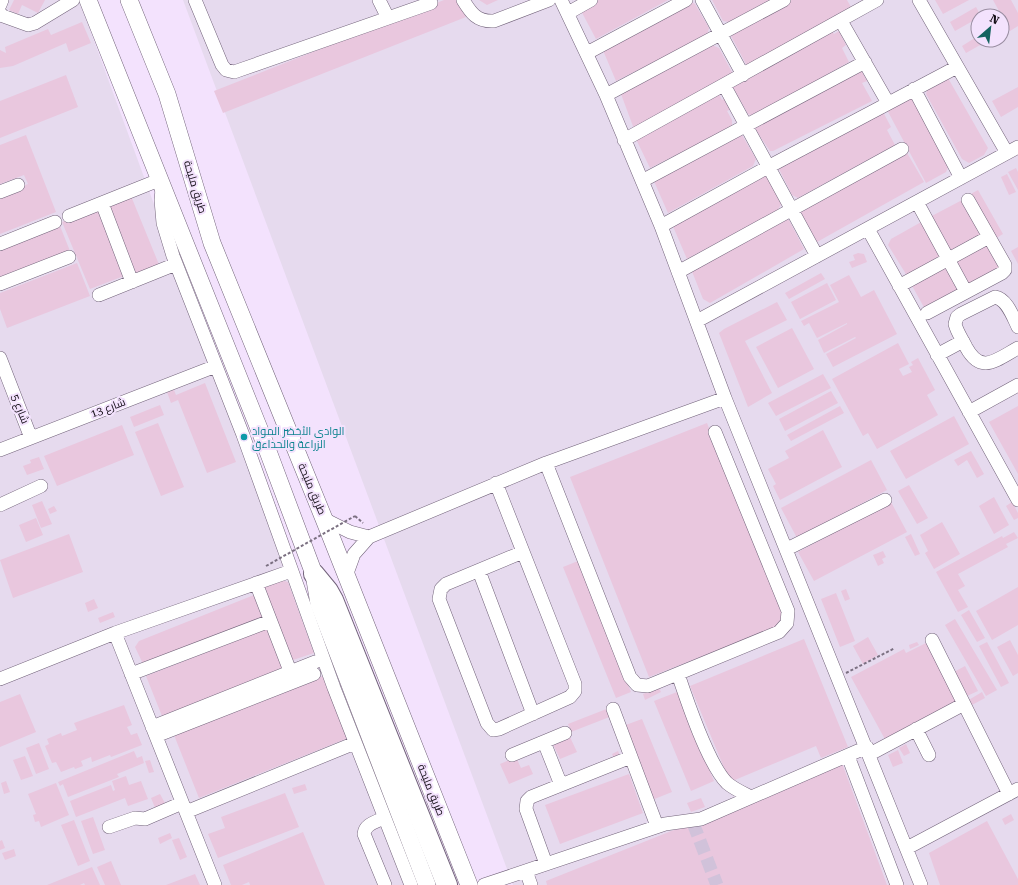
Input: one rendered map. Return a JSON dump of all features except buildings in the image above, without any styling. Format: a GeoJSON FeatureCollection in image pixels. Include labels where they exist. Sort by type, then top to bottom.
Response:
{"type":"FeatureCollection","features":[{"type":"Feature","properties":{"kind":"highway"},"geometry":{"type":"LineString","coordinates":[[314,574],[328,591],[333,600],[447,885]]}},
{"type":"Feature","properties":{"kind":"main road"},"geometry":{"type":"LineString","coordinates":[[88,0],[266,446],[314,574],[319,604],[427,885]]}},
{"type":"Feature","properties":{"kind":"main road","name":"طريق مليحة"},"geometry":{"type":"LineString","coordinates":[[129,0],[166,94],[212,243],[324,519],[469,885]]}},
{"type":"Feature","properties":{"kind":"street"},"geometry":{"type":"LineString","coordinates":[[0,4],[2,0]]}},
{"type":"Feature","properties":{"kind":"street"},"geometry":{"type":"LineString","coordinates":[[0,13],[3,16],[28,25],[35,23],[73,0]]}},
{"type":"Feature","properties":{"kind":"street"},"geometry":{"type":"LineString","coordinates":[[195,0],[222,65],[226,70],[234,72],[431,3]]}},
{"type":"Feature","properties":{"kind":"street"},"geometry":{"type":"LineString","coordinates":[[379,0],[388,18]]}},
{"type":"Feature","properties":{"kind":"street"},"geometry":{"type":"LineString","coordinates":[[463,0],[472,14],[486,21],[494,21],[549,0]]}},
{"type":"Feature","properties":{"kind":"street"},"geometry":{"type":"LineString","coordinates":[[561,0],[606,95],[661,226],[725,398],[922,885]]}},
{"type":"Feature","properties":{"kind":"street"},"geometry":{"type":"LineString","coordinates":[[568,13],[591,0]]}},
{"type":"Feature","properties":{"kind":"street"},"geometry":{"type":"LineString","coordinates":[[587,53],[686,0]]}},
{"type":"Feature","properties":{"kind":"street"},"geometry":{"type":"LineString","coordinates":[[702,0],[743,75]]}},
{"type":"Feature","properties":{"kind":"street"},"geometry":{"type":"LineString","coordinates":[[606,95],[784,0]]}},
{"type":"Feature","properties":{"kind":"street"},"geometry":{"type":"LineString","coordinates":[[624,140],[842,21],[877,0]]}},
{"type":"Feature","properties":{"kind":"street"},"geometry":{"type":"LineString","coordinates":[[697,322],[1012,150],[957,67],[920,0]]}},
{"type":"Feature","properties":{"kind":"street"},"geometry":{"type":"LineString","coordinates":[[842,21],[888,103]]}},
{"type":"Feature","properties":{"kind":"street"},"geometry":{"type":"LineString","coordinates":[[642,181],[865,62]]}},
{"type":"Feature","properties":{"kind":"street"},"geometry":{"type":"LineString","coordinates":[[661,226],[768,167],[957,67]]}},
{"type":"Feature","properties":{"kind":"street"},"geometry":{"type":"LineString","coordinates":[[724,85],[817,256]]}},
{"type":"Feature","properties":{"kind":"street"},"geometry":{"type":"LineString","coordinates":[[914,89],[961,178]]}},
{"type":"Feature","properties":{"kind":"street"},"geometry":{"type":"LineString","coordinates":[[678,272],[902,149]]}},
{"type":"Feature","properties":{"kind":"street"},"geometry":{"type":"LineString","coordinates":[[69,216],[102,203],[161,184],[163,223],[176,264],[243,436],[291,571],[409,884]]}},
{"type":"Feature","properties":{"kind":"street"},"geometry":{"type":"LineString","coordinates":[[0,192],[18,185]]}},
{"type":"Feature","properties":{"kind":"street"},"geometry":{"type":"LineString","coordinates":[[927,313],[1005,270],[1005,265],[968,200]]}},
{"type":"Feature","properties":{"kind":"street"},"geometry":{"type":"LineString","coordinates":[[917,202],[966,292]]}},
{"type":"Feature","properties":{"kind":"street"},"geometry":{"type":"LineString","coordinates":[[102,203],[132,282]]}},
{"type":"Feature","properties":{"kind":"street"},"geometry":{"type":"LineString","coordinates":[[0,244],[56,222]]}},
{"type":"Feature","properties":{"kind":"street"},"geometry":{"type":"LineString","coordinates":[[868,229],[1018,500]]}},
{"type":"Feature","properties":{"kind":"street"},"geometry":{"type":"LineString","coordinates":[[899,286],[989,237]]}},
{"type":"Feature","properties":{"kind":"street"},"geometry":{"type":"LineString","coordinates":[[0,284],[69,257]]}},
{"type":"Feature","properties":{"kind":"street"},"geometry":{"type":"LineString","coordinates":[[99,295],[176,264]]}},
{"type":"Feature","properties":{"kind":"street"},"geometry":{"type":"LineString","coordinates":[[1018,327],[1003,300],[998,298],[992,298],[958,317],[955,324],[971,356],[981,363],[989,362],[1018,348]]}},
{"type":"Feature","properties":{"kind":"street"},"geometry":{"type":"LineString","coordinates":[[937,355],[963,341]]}},
{"type":"Feature","properties":{"kind":"street","name":"شارع 5"},"geometry":{"type":"LineString","coordinates":[[0,358],[32,438]]}},
{"type":"Feature","properties":{"kind":"street","name":"شارع 13"},"geometry":{"type":"LineString","coordinates":[[0,450],[216,366]]}},
{"type":"Feature","properties":{"kind":"street"},"geometry":{"type":"LineString","coordinates":[[969,412],[1018,385]]}},
{"type":"Feature","properties":{"kind":"street"},"geometry":{"type":"LineString","coordinates":[[346,576],[354,554],[369,537],[546,463],[725,398]]}},
{"type":"Feature","properties":{"kind":"street"},"geometry":{"type":"LineString","coordinates":[[546,463],[633,682],[637,685],[648,686],[784,628],[789,617],[765,552],[715,432]]}},
{"type":"Feature","properties":{"kind":"street"},"geometry":{"type":"LineString","coordinates":[[496,483],[575,684],[575,691],[570,697],[496,730],[488,726],[439,596],[443,586],[523,552]]}},
{"type":"Feature","properties":{"kind":"street"},"geometry":{"type":"LineString","coordinates":[[0,505],[41,486]]}},
{"type":"Feature","properties":{"kind":"street"},"geometry":{"type":"LineString","coordinates":[[765,552],[786,546],[885,500]]}},
{"type":"Feature","properties":{"kind":"street"},"geometry":{"type":"LineString","coordinates":[[324,519],[350,532],[369,537]]}},
{"type":"Feature","properties":{"kind":"street"},"geometry":{"type":"LineString","coordinates":[[479,570],[533,714]]}},
{"type":"Feature","properties":{"kind":"street"},"geometry":{"type":"LineString","coordinates":[[0,679],[115,633],[291,571]]}},
{"type":"Feature","properties":{"kind":"street"},"geometry":{"type":"LineString","coordinates":[[256,583],[290,672]]}},
{"type":"Feature","properties":{"kind":"street"},"geometry":{"type":"LineString","coordinates":[[131,674],[270,621]]}},
{"type":"Feature","properties":{"kind":"street"},"geometry":{"type":"LineString","coordinates":[[115,633],[215,885]]}},
{"type":"Feature","properties":{"kind":"street"},"geometry":{"type":"LineString","coordinates":[[907,848],[1014,791],[964,704],[932,640]]}},
{"type":"Feature","properties":{"kind":"street"},"geometry":{"type":"LineString","coordinates":[[315,668],[154,732],[290,672],[315,668]]}},
{"type":"Feature","properties":{"kind":"street"},"geometry":{"type":"LineString","coordinates":[[678,674],[696,724],[719,772],[732,787],[751,798]]}},
{"type":"Feature","properties":{"kind":"street"},"geometry":{"type":"LineString","coordinates":[[484,885],[657,826],[671,822],[691,822],[701,819],[848,756],[869,751],[964,704]]}},
{"type":"Feature","properties":{"kind":"street"},"geometry":{"type":"LineString","coordinates":[[613,709],[657,826]]}},
{"type":"Feature","properties":{"kind":"street"},"geometry":{"type":"LineString","coordinates":[[916,729],[929,755]]}},
{"type":"Feature","properties":{"kind":"street"},"geometry":{"type":"LineString","coordinates":[[512,755],[565,733]]}},
{"type":"Feature","properties":{"kind":"street"},"geometry":{"type":"LineString","coordinates":[[544,742],[560,785]]}},
{"type":"Feature","properties":{"kind":"street"},"geometry":{"type":"LineString","coordinates":[[109,827],[135,818],[145,819],[184,807],[355,743]]}},
{"type":"Feature","properties":{"kind":"street"},"geometry":{"type":"LineString","coordinates":[[848,756],[897,885]]}},
{"type":"Feature","properties":{"kind":"street"},"geometry":{"type":"LineString","coordinates":[[546,864],[526,804],[531,797],[631,757]]}},
{"type":"Feature","properties":{"kind":"street"},"geometry":{"type":"LineString","coordinates":[[384,818],[368,825],[364,829],[364,834],[385,885]]}},
{"type":"Feature","properties":{"kind":"street"},"geometry":{"type":"LineString","coordinates":[[526,871],[531,885]]}},
{"type":"Feature","properties":{"kind":"path"},"geometry":{"type":"LineString","coordinates":[[266,566],[354,516]]}},
{"type":"Feature","properties":{"kind":"path"},"geometry":{"type":"LineString","coordinates":[[839,677],[895,648]]}},
{"type":"Feature","properties":{"kind":"shaded area"},"geometry":{"type":"Polygon","coordinates":[[[0,0],[79,0],[404,885],[0,885],[0,0]]]}},
{"type":"Feature","properties":{"kind":"shaded area"},"geometry":{"type":"Polygon","coordinates":[[[183,0],[1018,0],[1018,885],[513,885],[183,0]]]}},
{"type":"Feature","properties":{"kind":"tunnel"},"geometry":{"type":"LineString","coordinates":[[693,823],[717,885]]}},
{"type":"Feature","properties":{"kind":"place","name":"الوادى الأخضر المواد الزراعة والحداءق"},"geometry":{"type":"Point","coordinates":[244,437]}}]}
